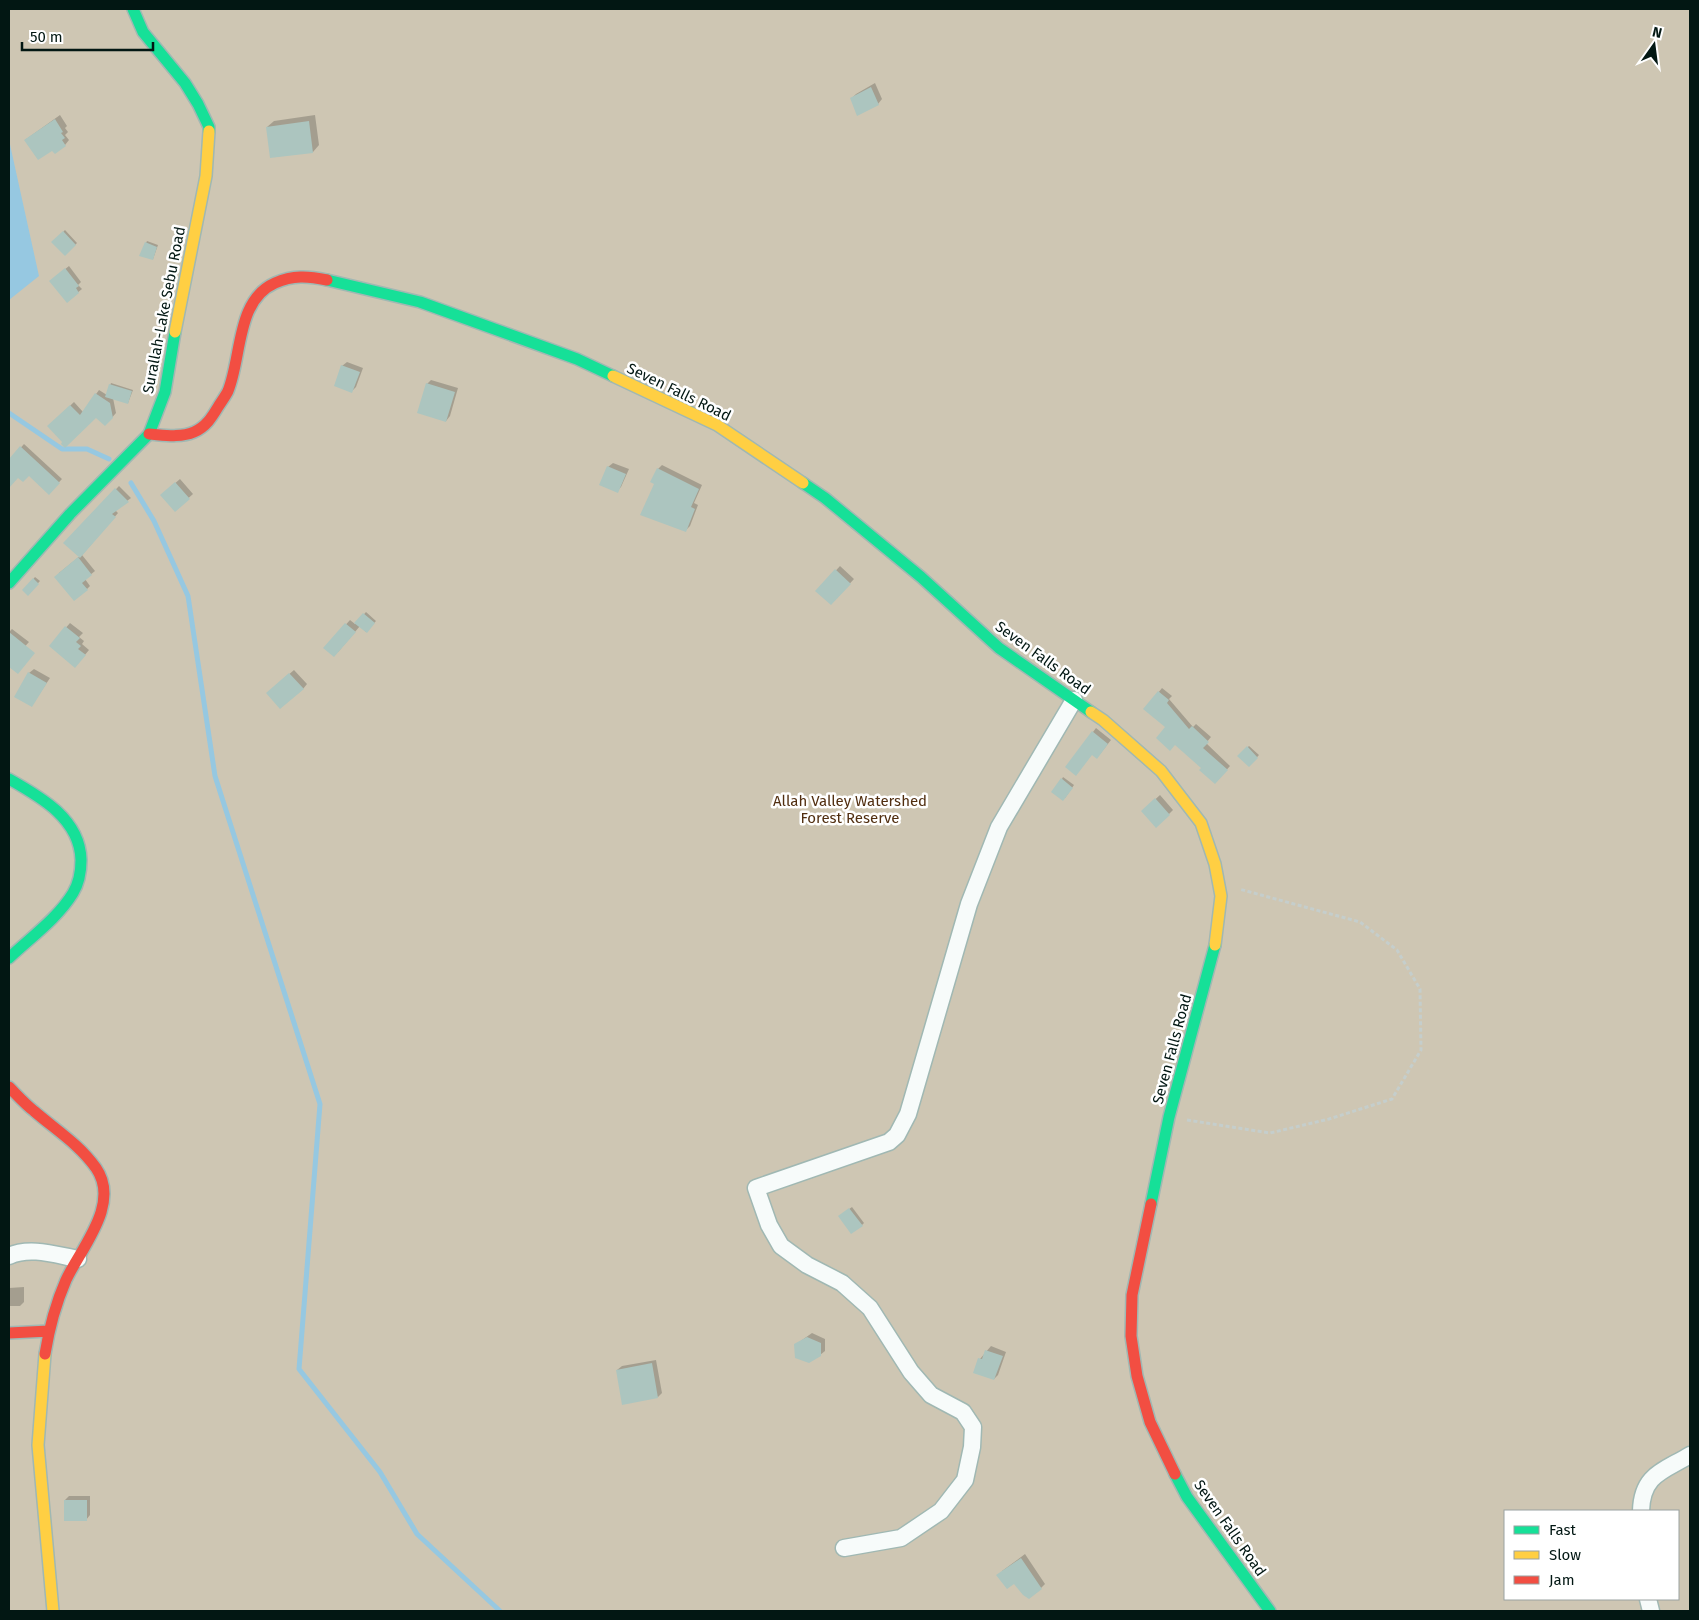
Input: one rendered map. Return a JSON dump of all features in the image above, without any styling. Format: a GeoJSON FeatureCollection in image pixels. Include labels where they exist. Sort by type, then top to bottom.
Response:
{"type":"FeatureCollection","features":[{"type":"Feature","properties":{"kind":"street","name":"Surallah-Lake Sebu Road"},"geometry":{"type":"LineString","coordinates":[[9,582],[70,514],[149,434],[165,392],[170,354],[206,176],[209,127],[185,83],[143,32],[133,9]]}},
{"type":"Feature","properties":{"kind":"street","name":"Seven Falls Road"},"geometry":{"type":"LineString","coordinates":[[149,434],[174,436],[193,432],[208,423],[229,389],[249,306],[257,293],[271,283],[294,276],[308,276],[420,302],[577,359],[717,425],[825,498],[921,577],[999,648],[1103,720],[1161,771],[1201,823],[1216,864],[1221,896],[1214,951],[1169,1117],[1132,1295],[1131,1336],[1137,1376],[1150,1422],[1187,1497],[1270,1611]]}},
{"type":"Feature","properties":{"kind":"street"},"geometry":{"type":"LineString","coordinates":[[844,1548],[900,1538],[941,1511],[965,1480],[972,1447],[973,1427],[962,1412],[931,1395],[911,1372],[870,1308],[842,1283],[807,1265],[781,1246],[769,1225],[756,1188],[889,1142],[897,1135],[908,1114],[970,904],[999,827],[1074,700]]}},
{"type":"Feature","properties":{"kind":"street"},"geometry":{"type":"LineString","coordinates":[[9,779],[37,793],[64,817],[80,844],[82,858],[77,886],[70,898],[9,958]]}},
{"type":"Feature","properties":{"kind":"street"},"geometry":{"type":"LineString","coordinates":[[9,1087],[34,1111],[66,1134],[98,1169],[103,1183],[104,1201],[99,1219],[66,1281],[49,1331],[43,1367],[38,1445],[53,1611]]}},
{"type":"Feature","properties":{"kind":"street"},"geometry":{"type":"LineString","coordinates":[[9,1256],[16,1253],[34,1251],[78,1260]]}},
{"type":"Feature","properties":{"kind":"street"},"geometry":{"type":"LineString","coordinates":[[9,1333],[49,1331]]}},
{"type":"Feature","properties":{"kind":"street"},"geometry":{"type":"LineString","coordinates":[[1641,1510],[1646,1486],[1655,1474],[1690,1454]]}},
{"type":"Feature","properties":{"kind":"path"},"geometry":{"type":"LineString","coordinates":[[1169,1117],[1270,1133],[1329,1119],[1392,1099],[1420,1050],[1420,989],[1396,950],[1360,922],[1219,884]]}},
{"type":"Feature","properties":{"kind":"green space","name":"Allah Valley Watershed Forest Reserve"},"geometry":{"type":"Polygon","coordinates":[[[9,9],[1690,9],[1690,1611],[9,1611],[9,9]]]}},
{"type":"Feature","properties":{"kind":"water"},"geometry":{"type":"Polygon","coordinates":[[[9,140],[39,276],[9,300],[9,140]]]}},
{"type":"Feature","properties":{"kind":"building"},"geometry":{"type":"Polygon","coordinates":[[[871,87],[879,105],[857,116],[850,98],[871,87]]]}},
{"type":"Feature","properties":{"kind":"building"},"geometry":{"type":"Polygon","coordinates":[[[55,119],[63,132],[61,133],[65,138],[62,140],[66,146],[55,154],[52,151],[38,160],[24,140],[55,119]]]}},
{"type":"Feature","properties":{"kind":"building"},"geometry":{"type":"Polygon","coordinates":[[[309,121],[313,153],[270,158],[266,127],[309,121]]]}},
{"type":"Feature","properties":{"kind":"building"},"geometry":{"type":"Polygon","coordinates":[[[63,231],[76,245],[65,256],[51,242],[63,231]]]}},
{"type":"Feature","properties":{"kind":"building"},"geometry":{"type":"Polygon","coordinates":[[[145,242],[157,247],[153,260],[139,256],[145,242]]]}},
{"type":"Feature","properties":{"kind":"building"},"geometry":{"type":"Polygon","coordinates":[[[65,268],[79,286],[76,288],[79,293],[67,303],[49,281],[65,268]]]}},
{"type":"Feature","properties":{"kind":"building"},"geometry":{"type":"Polygon","coordinates":[[[341,365],[360,372],[352,393],[334,386],[341,365]]]}},
{"type":"Feature","properties":{"kind":"building"},"geometry":{"type":"Polygon","coordinates":[[[426,383],[455,392],[446,422],[417,413],[426,383]]]}},
{"type":"Feature","properties":{"kind":"building"},"geometry":{"type":"Polygon","coordinates":[[[109,384],[132,391],[128,404],[105,397],[109,384]]]}},
{"type":"Feature","properties":{"kind":"building"},"geometry":{"type":"Polygon","coordinates":[[[95,393],[110,403],[113,418],[105,426],[96,418],[65,448],[47,426],[70,405],[80,415],[95,393]]]}},
{"type":"Feature","properties":{"kind":"building"},"geometry":{"type":"Polygon","coordinates":[[[20,446],[60,483],[49,495],[29,476],[23,482],[18,478],[9,488],[9,459],[20,446]]]}},
{"type":"Feature","properties":{"kind":"building"},"geometry":{"type":"Polygon","coordinates":[[[607,466],[626,474],[618,493],[599,485],[607,466]]]}},
{"type":"Feature","properties":{"kind":"building"},"geometry":{"type":"Polygon","coordinates":[[[657,468],[699,489],[691,507],[695,509],[686,532],[640,515],[654,484],[650,482],[657,468]]]}},
{"type":"Feature","properties":{"kind":"building"},"geometry":{"type":"Polygon","coordinates":[[[175,482],[190,499],[175,512],[160,495],[175,482]]]}},
{"type":"Feature","properties":{"kind":"building"},"geometry":{"type":"Polygon","coordinates":[[[115,488],[129,502],[112,514],[116,517],[80,558],[63,543],[115,488]]]}},
{"type":"Feature","properties":{"kind":"building"},"geometry":{"type":"Polygon","coordinates":[[[78,557],[92,575],[82,583],[88,590],[74,601],[54,577],[78,557]]]}},
{"type":"Feature","properties":{"kind":"building"},"geometry":{"type":"Polygon","coordinates":[[[835,569],[851,584],[831,605],[815,591],[835,569]]]}},
{"type":"Feature","properties":{"kind":"building"},"geometry":{"type":"Polygon","coordinates":[[[33,578],[39,584],[28,596],[22,590],[33,578]]]}},
{"type":"Feature","properties":{"kind":"building"},"geometry":{"type":"Polygon","coordinates":[[[363,613],[375,623],[367,633],[354,623],[363,613]]]}},
{"type":"Feature","properties":{"kind":"building"},"geometry":{"type":"Polygon","coordinates":[[[345,623],[356,632],[334,657],[323,648],[345,623]]]}},
{"type":"Feature","properties":{"kind":"building"},"geometry":{"type":"Polygon","coordinates":[[[65,626],[80,638],[76,642],[81,646],[78,649],[86,655],[75,668],[49,646],[65,626]]]}},
{"type":"Feature","properties":{"kind":"building"},"geometry":{"type":"Polygon","coordinates":[[[9,632],[35,653],[18,674],[9,667],[9,632]]]}},
{"type":"Feature","properties":{"kind":"building"},"geometry":{"type":"Polygon","coordinates":[[[28,672],[47,683],[32,707],[14,697],[28,672]]]}},
{"type":"Feature","properties":{"kind":"building"},"geometry":{"type":"Polygon","coordinates":[[[289,673],[304,689],[280,709],[266,693],[289,673]]]}},
{"type":"Feature","properties":{"kind":"building"},"geometry":{"type":"Polygon","coordinates":[[[1158,691],[1169,700],[1167,703],[1189,729],[1192,726],[1209,742],[1203,748],[1228,770],[1215,784],[1199,770],[1201,768],[1175,745],[1170,751],[1156,738],[1165,727],[1143,709],[1158,691]]]}},
{"type":"Feature","properties":{"kind":"building"},"geometry":{"type":"Polygon","coordinates":[[[1092,731],[1108,744],[1097,759],[1092,755],[1076,776],[1065,767],[1092,731]]]}},
{"type":"Feature","properties":{"kind":"building"},"geometry":{"type":"Polygon","coordinates":[[[1247,746],[1258,758],[1249,767],[1237,756],[1247,746]]]}},
{"type":"Feature","properties":{"kind":"building"},"geometry":{"type":"Polygon","coordinates":[[[1061,778],[1073,788],[1063,801],[1051,792],[1061,778]]]}},
{"type":"Feature","properties":{"kind":"building"},"geometry":{"type":"Polygon","coordinates":[[[1155,798],[1170,815],[1156,828],[1141,811],[1155,798]]]}},
{"type":"Feature","properties":{"kind":"building"},"geometry":{"type":"Polygon","coordinates":[[[849,1208],[863,1226],[851,1234],[838,1216],[849,1208]]]}},
{"type":"Feature","properties":{"kind":"building"},"geometry":{"type":"Polygon","coordinates":[[[807,1337],[821,1343],[821,1356],[809,1363],[795,1358],[794,1344],[807,1337]]]}},
{"type":"Feature","properties":{"kind":"building"},"geometry":{"type":"Polygon","coordinates":[[[985,1350],[1003,1356],[994,1380],[973,1373],[978,1358],[982,1359],[985,1350]]]}},
{"type":"Feature","properties":{"kind":"building"},"geometry":{"type":"Polygon","coordinates":[[[652,1363],[658,1398],[622,1405],[616,1370],[652,1363]]]}},
{"type":"Feature","properties":{"kind":"building"},"geometry":{"type":"Polygon","coordinates":[[[64,1500],[87,1500],[87,1521],[64,1521],[64,1500]]]}},
{"type":"Feature","properties":{"kind":"building"},"geometry":{"type":"Polygon","coordinates":[[[1021,1558],[1042,1589],[1029,1599],[1014,1584],[1007,1589],[996,1575],[1021,1558]]]}},
{"type":"Feature","properties":{"kind":"waterway"},"geometry":{"type":"LineString","coordinates":[[9,413],[62,449],[87,449],[109,459]]}},
{"type":"Feature","properties":{"kind":"waterway"},"geometry":{"type":"LineString","coordinates":[[131,483],[154,521],[188,596],[215,776],[320,1104],[299,1369],[380,1472],[417,1534],[500,1611]]}},
{"type":"Feature","properties":{"kind":"traffic: fast"},"geometry":{"type":"LineString","coordinates":[[133,9],[143,32],[185,83],[198,104],[209,127],[209,131]]}},
{"type":"Feature","properties":{"kind":"traffic: fast"},"geometry":{"type":"LineString","coordinates":[[327,280],[420,302],[577,359],[613,376]]}},
{"type":"Feature","properties":{"kind":"traffic: fast"},"geometry":{"type":"LineString","coordinates":[[9,583],[70,514],[149,434],[165,392],[175,332]]}},
{"type":"Feature","properties":{"kind":"traffic: fast"},"geometry":{"type":"LineString","coordinates":[[803,483],[825,498],[921,577],[999,648],[1091,712]]}},
{"type":"Feature","properties":{"kind":"traffic: fast"},"geometry":{"type":"LineString","coordinates":[[9,779],[34,793],[57,811],[66,821],[79,845],[81,860],[78,881],[67,902],[52,919],[9,958]]}},
{"type":"Feature","properties":{"kind":"traffic: fast"},"geometry":{"type":"LineString","coordinates":[[1151,1204],[1169,1117],[1215,945]]}},
{"type":"Feature","properties":{"kind":"traffic: fast"},"geometry":{"type":"LineString","coordinates":[[1175,1474],[1187,1497],[1270,1611]]}},
{"type":"Feature","properties":{"kind":"traffic: slow"},"geometry":{"type":"LineString","coordinates":[[175,332],[206,176],[209,131]]}},
{"type":"Feature","properties":{"kind":"traffic: slow"},"geometry":{"type":"LineString","coordinates":[[613,376],[717,425],[803,483]]}},
{"type":"Feature","properties":{"kind":"traffic: slow"},"geometry":{"type":"LineString","coordinates":[[1091,712],[1103,720],[1161,771],[1201,823],[1215,864],[1221,896],[1215,945]]}},
{"type":"Feature","properties":{"kind":"traffic: slow"},"geometry":{"type":"LineString","coordinates":[[45,1354],[38,1445],[53,1611]]}},
{"type":"Feature","properties":{"kind":"traffic: jam"},"geometry":{"type":"LineString","coordinates":[[149,434],[172,436],[189,434],[198,430],[208,421],[228,391],[247,316],[253,302],[262,291],[275,283],[294,277],[327,280]]}},
{"type":"Feature","properties":{"kind":"traffic: jam"},"geometry":{"type":"LineString","coordinates":[[9,1087],[89,1159],[103,1182],[104,1196],[96,1226],[62,1289],[53,1316],[45,1354]]}},
{"type":"Feature","properties":{"kind":"traffic: jam"},"geometry":{"type":"LineString","coordinates":[[1151,1204],[1132,1295],[1131,1336],[1137,1376],[1150,1422],[1175,1474]]}},
{"type":"Feature","properties":{"kind":"traffic: jam"},"geometry":{"type":"LineString","coordinates":[[9,1333],[49,1331]]}}]}
